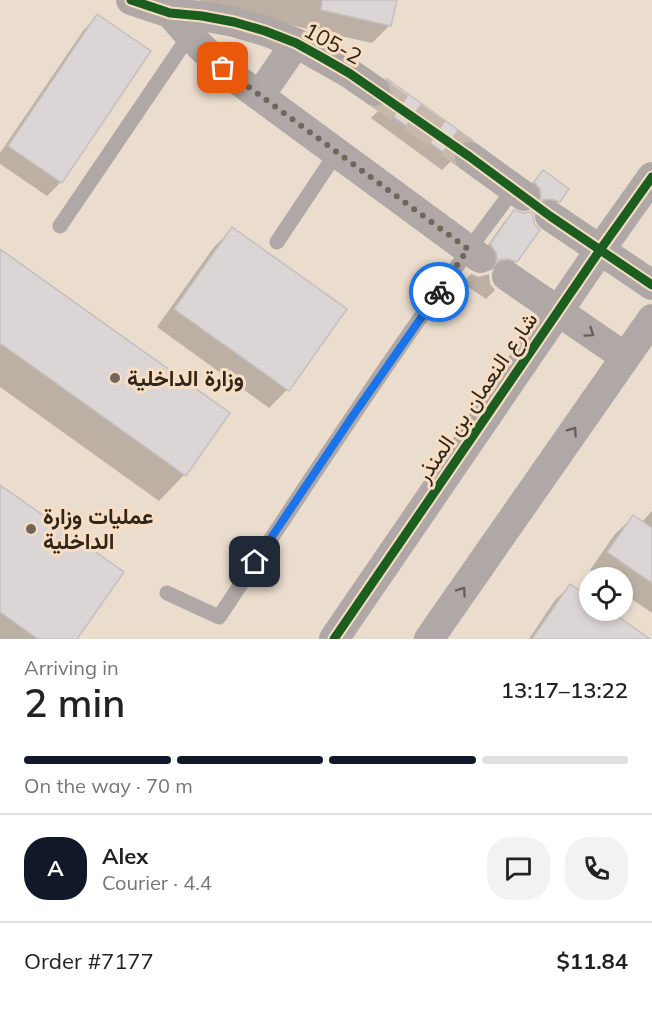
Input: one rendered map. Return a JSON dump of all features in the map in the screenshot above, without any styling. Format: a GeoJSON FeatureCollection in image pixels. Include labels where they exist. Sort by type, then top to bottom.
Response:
{"type":"FeatureCollection","features":[{"type":"Feature","properties":{"kind":"street","name":"105-2"},"geometry":{"type":"LineString","coordinates":[[131,0],[170,13],[234,22],[265,31],[296,43],[349,73],[375,91]]}},
{"type":"Feature","properties":{"kind":"street"},"geometry":{"type":"LineString","coordinates":[[170,13],[189,36],[235,78],[474,253]]}},
{"type":"Feature","properties":{"kind":"street"},"geometry":{"type":"LineString","coordinates":[[260,95],[296,43]]}},
{"type":"Feature","properties":{"kind":"street"},"geometry":{"type":"LineString","coordinates":[[470,157],[519,193]]}},
{"type":"Feature","properties":{"kind":"street","name":"شارع النعمان بن المنذر"},"geometry":{"type":"LineString","coordinates":[[334,639],[652,177]]}},
{"type":"Feature","properties":{"kind":"street"},"geometry":{"type":"LineString","coordinates":[[550,216],[652,285]]}},
{"type":"Feature","properties":{"kind":"street"},"geometry":{"type":"LineString","coordinates":[[507,276],[625,357]]}},
{"type":"Feature","properties":{"kind":"street"},"geometry":{"type":"LineString","coordinates":[[429,639],[652,319]]}},
{"type":"Feature","properties":{"kind":"lane"},"geometry":{"type":"LineString","coordinates":[[60,226],[189,36]]}},
{"type":"Feature","properties":{"kind":"lane"},"geometry":{"type":"LineString","coordinates":[[277,242],[337,152]]}},
{"type":"Feature","properties":{"kind":"lane"},"geometry":{"type":"LineString","coordinates":[[167,593],[219,617],[352,417],[519,193]]}},
{"type":"Feature","properties":{"kind":"building"},"geometry":{"type":"Polygon","coordinates":[[[322,0],[397,0],[391,26],[321,10],[322,0]]]}},
{"type":"Feature","properties":{"kind":"building"},"geometry":{"type":"Polygon","coordinates":[[[97,14],[151,51],[62,183],[8,146],[97,14]]]}},
{"type":"Feature","properties":{"kind":"building"},"geometry":{"type":"Polygon","coordinates":[[[386,78],[472,140],[464,141],[456,146],[454,160],[380,107],[389,101],[392,93],[391,84],[386,78]]]}},
{"type":"Feature","properties":{"kind":"building"},"geometry":{"type":"Polygon","coordinates":[[[543,170],[569,189],[560,202],[551,199],[539,203],[540,189],[534,182],[543,170]]]}},
{"type":"Feature","properties":{"kind":"building"},"geometry":{"type":"Polygon","coordinates":[[[535,209],[534,223],[540,230],[517,262],[508,259],[500,260],[496,264],[496,252],[490,244],[514,210],[523,213],[535,209]]]}},
{"type":"Feature","properties":{"kind":"building"},"geometry":{"type":"Polygon","coordinates":[[[232,227],[347,309],[289,391],[174,309],[232,227]]]}},
{"type":"Feature","properties":{"kind":"building","name":"وزارة الداخلية"},"geometry":{"type":"Polygon","coordinates":[[[0,249],[230,413],[186,476],[0,343],[0,249]]]}},
{"type":"Feature","properties":{"kind":"building","name":"عمليات وزارة الداخلية"},"geometry":{"type":"Polygon","coordinates":[[[0,485],[124,572],[77,639],[38,639],[0,612],[0,485]]]}},
{"type":"Feature","properties":{"kind":"building"},"geometry":{"type":"Polygon","coordinates":[[[633,515],[652,528],[652,583],[633,570],[633,567],[629,567],[607,552],[633,515]]]}},
{"type":"Feature","properties":{"kind":"building"},"geometry":{"type":"Polygon","coordinates":[[[570,584],[579,590],[579,621],[625,621],[650,639],[532,639],[570,584]]]}},
{"type":"Feature","properties":{"kind":"tunnel"},"geometry":{"type":"LineString","coordinates":[[375,91],[470,157]]}},
{"type":"Feature","properties":{"kind":"cycle path"},"geometry":{"type":"LineString","coordinates":[[131,0],[170,13],[234,22],[296,43],[349,73],[550,216],[652,285]]}},
{"type":"Feature","properties":{"kind":"cycle path"},"geometry":{"type":"LineString","coordinates":[[334,639],[652,177]]}},
{"type":"Feature","properties":{"kind":"way so far"},"geometry":{"type":"LineString","coordinates":[[223,68],[468,249],[439,292]]}},
{"type":"Feature","properties":{"kind":"place","name":"وزارة الداخلية"},"geometry":{"type":"Point","coordinates":[115,378]}},
{"type":"Feature","properties":{"kind":"place","name":"عمليات وزارة الداخلية"},"geometry":{"type":"Point","coordinates":[31,529]}},
{"type":"Feature","properties":{"kind":"route"},"geometry":{"type":"LineString","coordinates":[[255,562],[439,292]]}}]}
